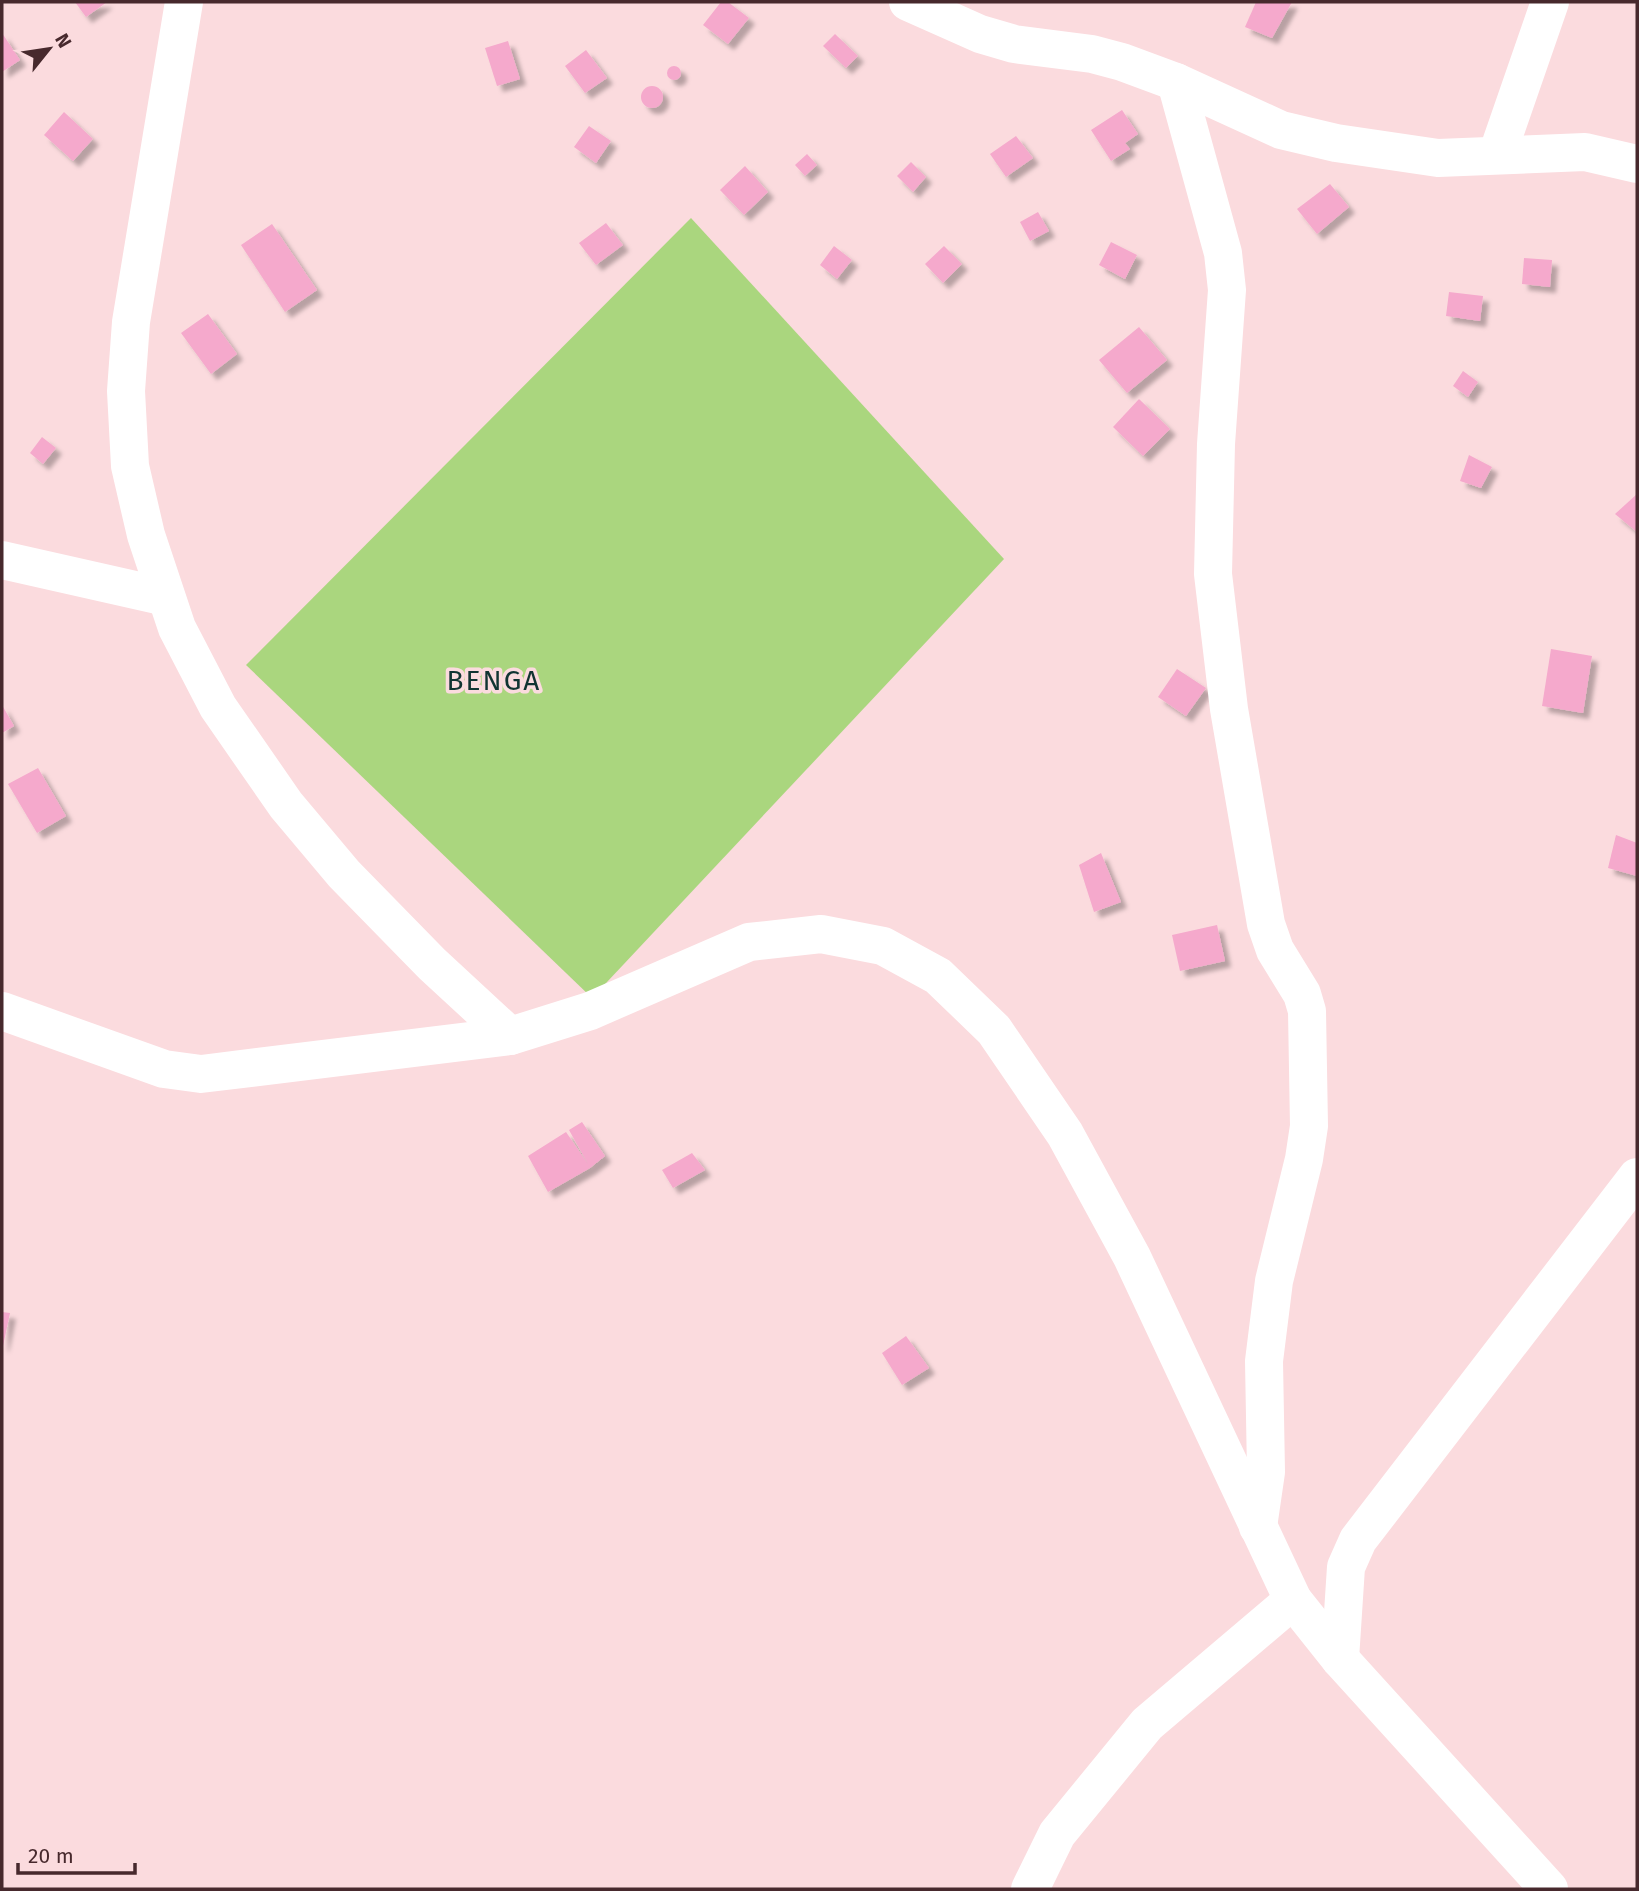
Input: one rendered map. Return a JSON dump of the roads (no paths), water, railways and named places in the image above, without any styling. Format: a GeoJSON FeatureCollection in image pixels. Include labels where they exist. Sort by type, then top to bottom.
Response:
{"type":"FeatureCollection","features":[{"type":"Feature","properties":{"kind":"street"},"geometry":{"type":"LineString","coordinates":[[184,2],[131,322],[126,391],[130,466],[146,535],[177,628],[218,707],[286,805],[344,874],[432,964],[510,1036]]}},
{"type":"Feature","properties":{"kind":"street"},"geometry":{"type":"LineString","coordinates":[[908,2],[980,34],[1014,44],[1092,54],[1122,62],[1176,82],[1281,130],[1336,143],[1438,158],[1585,152],[1637,164]]}},
{"type":"Feature","properties":{"kind":"street"},"geometry":{"type":"LineString","coordinates":[[1497,155],[1550,2]]}},
{"type":"Feature","properties":{"kind":"street"},"geometry":{"type":"LineString","coordinates":[[1176,82],[1223,253],[1227,290],[1216,444],[1213,574],[1229,709],[1266,924],[1275,950],[1302,994],[1307,1011],[1309,1126],[1304,1159],[1274,1281],[1264,1361],[1266,1472],[1258,1527]]}},
{"type":"Feature","properties":{"kind":"street"},"geometry":{"type":"LineString","coordinates":[[2,560],[166,597]]}},
{"type":"Feature","properties":{"kind":"street"},"geometry":{"type":"LineString","coordinates":[[2,1010],[164,1069],[201,1074],[510,1036],[590,1011],[749,942],[821,934],[883,946],[938,976],[994,1030],[1065,1134],[1132,1256],[1293,1600],[1340,1659],[1549,1889]]}},
{"type":"Feature","properties":{"kind":"street"},"geometry":{"type":"LineString","coordinates":[[1340,1659],[1346,1567],[1358,1540],[1637,1177]]}},
{"type":"Feature","properties":{"kind":"street"},"geometry":{"type":"LineString","coordinates":[[1030,1889],[1057,1834],[1147,1724],[1293,1600]]}},
{"type":"Feature","properties":{"kind":"district","name":"BENGA"},"geometry":{"type":"Point","coordinates":[494,680]}}]}
